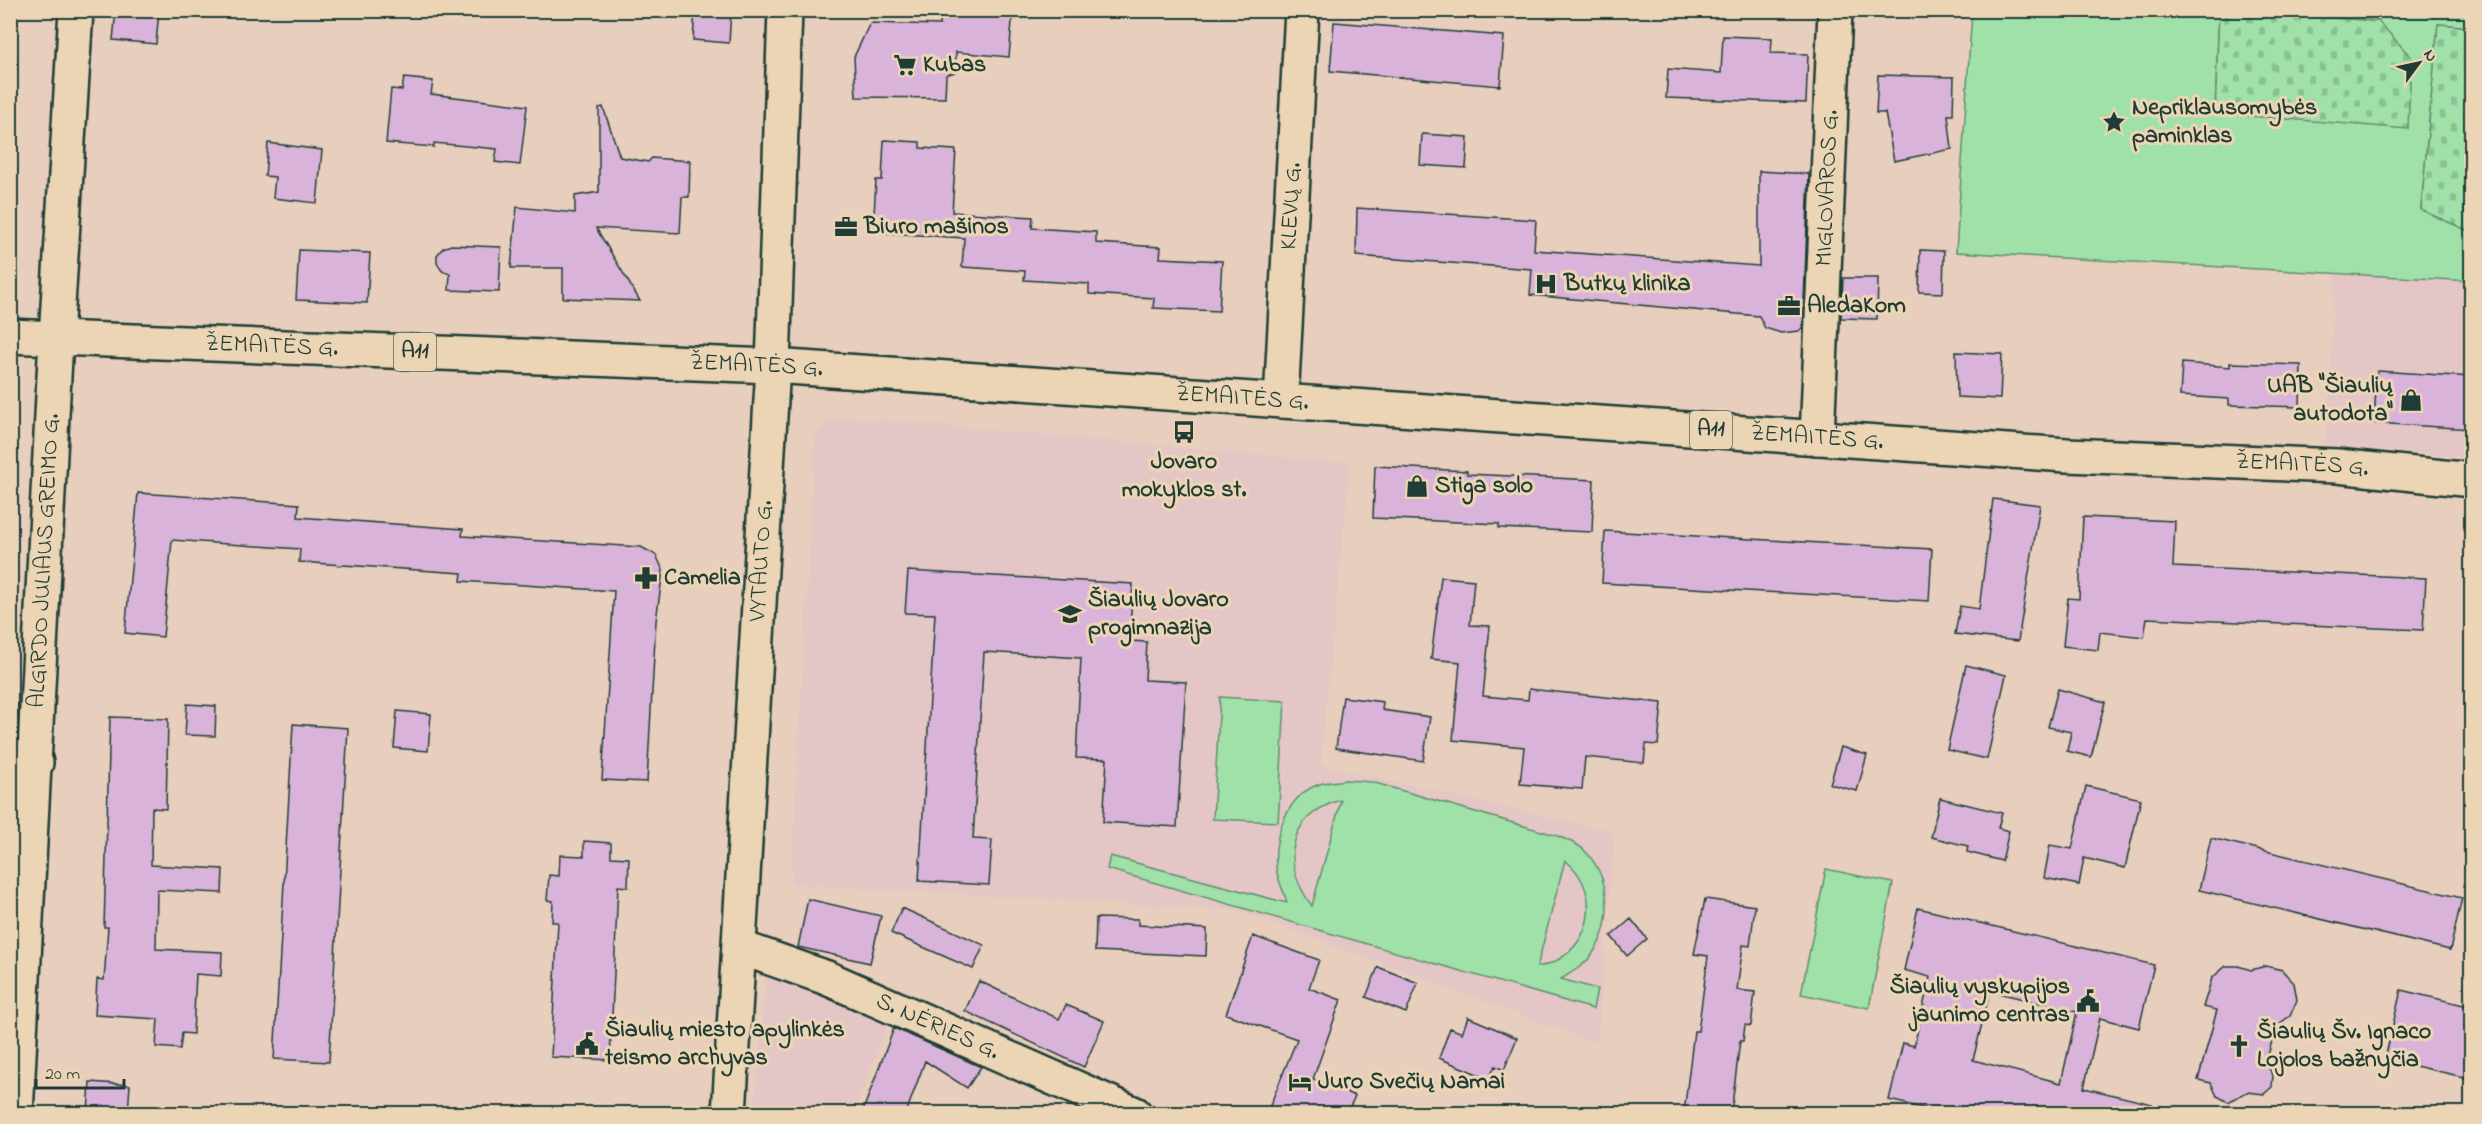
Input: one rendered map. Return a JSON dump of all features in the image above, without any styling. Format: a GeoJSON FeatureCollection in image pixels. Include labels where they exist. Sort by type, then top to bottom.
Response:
{"type":"FeatureCollection","features":[{"type":"Feature","properties":{"kind":"main road","name":"ALGIRDO JULIAUS GREIMO G."},"geometry":{"type":"LineString","coordinates":[[16,1113],[23,762],[56,338],[76,10]]}},
{"type":"Feature","properties":{"kind":"main road","name":"VYTAUTO G."},"geometry":{"type":"LineString","coordinates":[[729,1113],[773,366],[785,10]]}},
{"type":"Feature","properties":{"kind":"main road","name":"KLEVŲ G."},"geometry":{"type":"LineString","coordinates":[[1281,401],[1302,10]]}},
{"type":"Feature","properties":{"kind":"main road","name":"MIGLOVAROS G."},"geometry":{"type":"LineString","coordinates":[[1817,438],[1835,10]]}},
{"type":"Feature","properties":{"kind":"main road","name":"ŽEMAITĖS G."},"geometry":{"type":"LineString","coordinates":[[10,336],[773,366],[2067,455],[2337,466],[2472,480]]}},
{"type":"Feature","properties":{"kind":"main road","name":"S. NĖRIES G."},"geometry":{"type":"LineString","coordinates":[[739,947],[827,978],[1135,1113]]}},
{"type":"Feature","properties":{"kind":"shaded area"},"geometry":{"type":"Polygon","coordinates":[[[2335,273],[2471,281],[2471,457],[2326,446],[2335,273]]]}},
{"type":"Feature","properties":{"kind":"shaded area","name":"Šiaulių Jovaro progimnazija"},"geometry":{"type":"Polygon","coordinates":[[[843,417],[1350,463],[1320,765],[1615,832],[1597,1043],[1237,910],[791,884],[815,439],[819,430],[831,420],[843,417]]]}},
{"type":"Feature","properties":{"kind":"shaded area"},"geometry":{"type":"Polygon","coordinates":[[[768,950],[894,1007],[856,1107],[874,1113],[754,1114],[768,950]]]}},
{"type":"Feature","properties":{"kind":"green space"},"geometry":{"type":"Polygon","coordinates":[[[1972,11],[2219,11],[2215,113],[2378,21],[2223,11],[2471,11],[2471,27],[2438,24],[2421,209],[2471,232],[2471,281],[1956,252],[1972,11]]]}},
{"type":"Feature","properties":{"kind":"green space"},"geometry":{"type":"Polygon","coordinates":[[[2219,11],[2378,21],[2411,57],[2408,129],[2215,113],[2219,11]]]}},
{"type":"Feature","properties":{"kind":"green space"},"geometry":{"type":"Polygon","coordinates":[[[2438,24],[2471,27],[2471,232],[2421,210],[2438,24]]]}},
{"type":"Feature","properties":{"kind":"green space"},"geometry":{"type":"Polygon","coordinates":[[[1220,697],[1285,701],[1278,822],[1213,819],[1220,697]]]}},
{"type":"Feature","properties":{"kind":"green space"},"geometry":{"type":"Polygon","coordinates":[[[1346,780],[1372,782],[1555,835],[1581,848],[1600,873],[1606,900],[1604,928],[1600,941],[1587,961],[1561,979],[1597,989],[1593,1009],[1107,869],[1110,856],[1287,903],[1277,872],[1276,855],[1280,829],[1285,816],[1300,795],[1311,788],[1323,783],[1346,780]],[[1341,801],[1322,808],[1308,818],[1299,830],[1294,844],[1293,858],[1296,874],[1312,906],[1341,801]],[[1565,860],[1537,967],[1555,961],[1570,951],[1580,938],[1587,923],[1586,889],[1578,874],[1565,860]]]}},
{"type":"Feature","properties":{"kind":"green space"},"geometry":{"type":"Polygon","coordinates":[[[1826,869],[1893,883],[1869,1008],[1801,994],[1826,869]]]}},
{"type":"Feature","properties":{"kind":"building"},"geometry":{"type":"Polygon","coordinates":[[[116,10],[159,10],[156,44],[113,40],[116,10]]]}},
{"type":"Feature","properties":{"kind":"building"},"geometry":{"type":"Polygon","coordinates":[[[695,10],[731,10],[729,43],[693,40],[695,10]]]}},
{"type":"Feature","properties":{"kind":"building","name":"Kubas"},"geometry":{"type":"Polygon","coordinates":[[[941,10],[1013,10],[1009,57],[956,52],[955,72],[946,75],[945,98],[856,97],[854,57],[870,23],[940,25],[941,10]]]}},
{"type":"Feature","properties":{"kind":"building"},"geometry":{"type":"Polygon","coordinates":[[[1334,22],[1504,36],[1500,86],[1330,71],[1334,22]]]}},
{"type":"Feature","properties":{"kind":"building"},"geometry":{"type":"Polygon","coordinates":[[[1723,36],[1772,38],[1771,53],[1808,54],[1806,103],[1666,98],[1668,69],[1721,73],[1723,36]]]}},
{"type":"Feature","properties":{"kind":"building"},"geometry":{"type":"Polygon","coordinates":[[[1878,75],[1954,77],[1953,115],[1948,115],[1952,149],[1894,161],[1885,113],[1876,113],[1878,75]]]}},
{"type":"Feature","properties":{"kind":"building"},"geometry":{"type":"Polygon","coordinates":[[[404,78],[433,81],[431,94],[527,106],[520,165],[495,162],[497,149],[434,143],[434,147],[386,143],[391,89],[402,90],[404,78]]]}},
{"type":"Feature","properties":{"kind":"building"},"geometry":{"type":"Polygon","coordinates":[[[603,107],[620,157],[648,162],[652,158],[690,161],[689,197],[682,197],[680,233],[596,228],[640,301],[563,298],[563,268],[511,268],[517,207],[575,213],[575,196],[599,192],[599,108],[603,107]]]}},
{"type":"Feature","properties":{"kind":"building"},"geometry":{"type":"Polygon","coordinates":[[[1422,134],[1468,137],[1466,168],[1420,165],[1422,134]]]}},
{"type":"Feature","properties":{"kind":"building"},"geometry":{"type":"Polygon","coordinates":[[[884,140],[920,142],[920,148],[956,150],[952,212],[1033,217],[1032,228],[1096,232],[1096,243],[1161,247],[1160,258],[1222,261],[1219,311],[1153,308],[1154,298],[1089,294],[1089,284],[1024,280],[1025,271],[962,267],[964,238],[873,232],[876,180],[882,180],[884,140]]]}},
{"type":"Feature","properties":{"kind":"building"},"geometry":{"type":"Polygon","coordinates":[[[268,143],[322,150],[317,203],[273,198],[275,177],[265,176],[268,143]]]}},
{"type":"Feature","properties":{"kind":"building"},"geometry":{"type":"Polygon","coordinates":[[[1759,171],[1809,174],[1803,327],[1799,331],[1781,333],[1765,328],[1759,316],[1530,295],[1532,269],[1356,256],[1357,208],[1536,220],[1534,250],[1759,266],[1759,171]]]}},
{"type":"Feature","properties":{"kind":"building"},"geometry":{"type":"Polygon","coordinates":[[[451,245],[501,247],[499,292],[449,290],[450,274],[442,271],[437,263],[437,255],[443,248],[451,245]]]}},
{"type":"Feature","properties":{"kind":"building"},"geometry":{"type":"Polygon","coordinates":[[[299,250],[370,253],[367,303],[296,300],[299,250]]]}},
{"type":"Feature","properties":{"kind":"building"},"geometry":{"type":"Polygon","coordinates":[[[1920,250],[1944,251],[1943,293],[1919,292],[1920,250]]]}},
{"type":"Feature","properties":{"kind":"building"},"geometry":{"type":"Polygon","coordinates":[[[1843,278],[1878,278],[1877,319],[1841,318],[1843,278]]]}},
{"type":"Feature","properties":{"kind":"building"},"geometry":{"type":"Polygon","coordinates":[[[1956,352],[2002,354],[2000,399],[1957,397],[1956,352]]]}},
{"type":"Feature","properties":{"kind":"building"},"geometry":{"type":"Polygon","coordinates":[[[2182,363],[2230,367],[2230,363],[2301,365],[2300,407],[2229,405],[2229,399],[2180,396],[2182,363]]]}},
{"type":"Feature","properties":{"kind":"building"},"geometry":{"type":"Polygon","coordinates":[[[2377,371],[2472,377],[2472,429],[2374,423],[2377,371]]]}},
{"type":"Feature","properties":{"kind":"building"},"geometry":{"type":"Polygon","coordinates":[[[1375,466],[1467,471],[1467,474],[1594,480],[1592,532],[1499,528],[1499,524],[1373,518],[1375,466]]]}},
{"type":"Feature","properties":{"kind":"building"},"geometry":{"type":"Polygon","coordinates":[[[138,493],[299,504],[298,517],[463,529],[462,536],[641,547],[656,555],[663,570],[656,621],[647,782],[602,780],[614,591],[461,581],[462,573],[299,562],[300,549],[172,540],[163,637],[125,633],[138,493]]]}},
{"type":"Feature","properties":{"kind":"building"},"geometry":{"type":"Polygon","coordinates":[[[1993,499],[2040,505],[2018,641],[1955,634],[1960,606],[1979,609],[1993,499]]]}},
{"type":"Feature","properties":{"kind":"building"},"geometry":{"type":"Polygon","coordinates":[[[2083,517],[2175,521],[2173,567],[2426,578],[2423,630],[2147,618],[2144,637],[2100,632],[2098,650],[2063,646],[2068,598],[2079,599],[2083,517]]]}},
{"type":"Feature","properties":{"kind":"building"},"geometry":{"type":"Polygon","coordinates":[[[1605,531],[1932,549],[1929,601],[1602,583],[1605,531]]]}},
{"type":"Feature","properties":{"kind":"building"},"geometry":{"type":"Polygon","coordinates":[[[908,571],[1133,584],[1129,641],[1147,642],[1145,680],[1186,682],[1177,827],[1103,822],[1107,759],[1076,758],[1081,658],[984,652],[973,839],[992,840],[989,885],[919,881],[935,614],[905,613],[908,571]]]}},
{"type":"Feature","properties":{"kind":"building"},"geometry":{"type":"Polygon","coordinates":[[[1441,577],[1474,580],[1470,625],[1490,626],[1483,696],[1528,700],[1529,689],[1662,703],[1658,745],[1646,744],[1644,763],[1585,757],[1582,789],[1520,784],[1524,747],[1453,740],[1460,662],[1431,659],[1441,577]]]}},
{"type":"Feature","properties":{"kind":"building"},"geometry":{"type":"Polygon","coordinates":[[[1966,665],[2006,675],[1987,759],[1947,750],[1966,665]]]}},
{"type":"Feature","properties":{"kind":"building"},"geometry":{"type":"Polygon","coordinates":[[[2058,689],[2105,702],[2091,757],[2067,751],[2071,732],[2048,727],[2058,689]]]}},
{"type":"Feature","properties":{"kind":"building"},"geometry":{"type":"Polygon","coordinates":[[[1343,697],[1383,702],[1382,710],[1430,717],[1423,761],[1336,748],[1343,697]]]}},
{"type":"Feature","properties":{"kind":"building"},"geometry":{"type":"Polygon","coordinates":[[[187,704],[216,706],[215,736],[185,735],[187,704]]]}},
{"type":"Feature","properties":{"kind":"building"},"geometry":{"type":"Polygon","coordinates":[[[397,711],[431,714],[428,751],[394,748],[397,711]]]}},
{"type":"Feature","properties":{"kind":"building"},"geometry":{"type":"Polygon","coordinates":[[[110,717],[168,719],[166,809],[152,808],[151,865],[223,869],[222,893],[157,890],[156,949],[222,952],[221,976],[196,974],[193,1034],[182,1033],[180,1049],[156,1047],[158,1019],[95,1015],[97,979],[104,980],[108,927],[104,927],[110,717]]]}},
{"type":"Feature","properties":{"kind":"building"},"geometry":{"type":"Polygon","coordinates":[[[293,724],[348,728],[329,1062],[274,1059],[293,724]]]}},
{"type":"Feature","properties":{"kind":"building"},"geometry":{"type":"Polygon","coordinates":[[[1841,747],[1867,755],[1857,791],[1830,784],[1841,747]]]}},
{"type":"Feature","properties":{"kind":"building"},"geometry":{"type":"Polygon","coordinates":[[[2086,786],[2141,799],[2125,868],[2084,858],[2079,885],[2044,878],[2050,845],[2072,849],[2086,786]]]}},
{"type":"Feature","properties":{"kind":"building"},"geometry":{"type":"Polygon","coordinates":[[[1940,798],[2002,813],[1998,828],[2009,831],[2002,861],[1967,852],[1968,846],[1931,837],[1940,798]]]}},
{"type":"Feature","properties":{"kind":"building"},"geometry":{"type":"Polygon","coordinates":[[[2211,838],[2462,898],[2450,950],[2199,890],[2211,838]]]}},
{"type":"Feature","properties":{"kind":"building"},"geometry":{"type":"Polygon","coordinates":[[[584,841],[611,843],[611,857],[629,858],[628,887],[618,886],[610,1060],[551,1057],[558,922],[552,922],[553,901],[547,900],[549,875],[559,876],[560,855],[584,856],[584,841]]]}},
{"type":"Feature","properties":{"kind":"building"},"geometry":{"type":"Polygon","coordinates":[[[808,899],[881,916],[870,963],[798,947],[808,899]]]}},
{"type":"Feature","properties":{"kind":"building"},"geometry":{"type":"Polygon","coordinates":[[[1705,899],[1755,906],[1750,946],[1743,945],[1737,990],[1755,992],[1751,1026],[1745,1025],[1743,1041],[1740,1041],[1731,1113],[1684,1113],[1694,1031],[1698,1031],[1708,956],[1694,954],[1705,899]]]}},
{"type":"Feature","properties":{"kind":"building"},"geometry":{"type":"Polygon","coordinates":[[[902,908],[984,945],[973,969],[891,933],[902,908]]]}},
{"type":"Feature","properties":{"kind":"building","name":"Šiaulių vyskupijos jaunimo centras"},"geometry":{"type":"Polygon","coordinates":[[[1918,908],[2154,965],[2139,1028],[2100,1018],[2084,1088],[2152,1104],[2151,1113],[1944,1113],[1889,1100],[1903,1043],[1914,1046],[1930,977],[1904,970],[1918,908]],[[1990,991],[1973,1060],[2061,1083],[2077,1012],[1990,991]]]}},
{"type":"Feature","properties":{"kind":"building"},"geometry":{"type":"Polygon","coordinates":[[[1096,918],[1138,919],[1138,925],[1207,929],[1206,956],[1095,951],[1096,918]]]}},
{"type":"Feature","properties":{"kind":"building"},"geometry":{"type":"Polygon","coordinates":[[[1631,919],[1647,939],[1627,956],[1611,936],[1631,919]]]}},
{"type":"Feature","properties":{"kind":"building"},"geometry":{"type":"Polygon","coordinates":[[[1253,936],[1319,960],[1309,988],[1341,1000],[1313,1079],[1355,1096],[1347,1113],[1267,1113],[1297,1039],[1226,1014],[1253,936]]]}},
{"type":"Feature","properties":{"kind":"building","name":"Šiaulių Šv. Ignaco Lojolos bažnyčia"},"geometry":{"type":"Polygon","coordinates":[[[2226,966],[2238,966],[2251,970],[2266,966],[2282,970],[2294,983],[2297,1000],[2290,1016],[2276,1026],[2266,1063],[2273,1075],[2272,1087],[2264,1094],[2247,1092],[2228,1102],[2217,1096],[2211,1083],[2198,1080],[2217,1010],[2203,1007],[2212,978],[2226,966]]]}},
{"type":"Feature","properties":{"kind":"building"},"geometry":{"type":"Polygon","coordinates":[[[1378,967],[1418,983],[1406,1013],[1366,997],[1378,967]]]}},
{"type":"Feature","properties":{"kind":"building"},"geometry":{"type":"Polygon","coordinates":[[[979,981],[1059,1019],[1066,1005],[1104,1021],[1084,1067],[965,1011],[979,981]]]}},
{"type":"Feature","properties":{"kind":"building"},"geometry":{"type":"Polygon","coordinates":[[[2401,990],[2472,1007],[2472,1079],[2385,1059],[2401,990]]]}},
{"type":"Feature","properties":{"kind":"building"},"geometry":{"type":"Polygon","coordinates":[[[1468,1017],[1517,1038],[1504,1070],[1495,1066],[1489,1079],[1439,1058],[1450,1028],[1462,1033],[1468,1017]]]}},
{"type":"Feature","properties":{"kind":"building"},"geometry":{"type":"Polygon","coordinates":[[[894,1028],[981,1067],[967,1088],[925,1061],[906,1113],[862,1113],[894,1028]]]}},
{"type":"Feature","properties":{"kind":"building"},"geometry":{"type":"Polygon","coordinates":[[[90,1082],[130,1085],[128,1113],[88,1113],[90,1082]]]}},
{"type":"Feature","properties":{"kind":"place","name":"Kubas"},"geometry":{"type":"Point","coordinates":[905,65]}},
{"type":"Feature","properties":{"kind":"place","name":"Nepriklausomybės paminklas"},"geometry":{"type":"Point","coordinates":[2114,122]}},
{"type":"Feature","properties":{"kind":"place","name":"Biuro mašinos"},"geometry":{"type":"Point","coordinates":[846,227]}},
{"type":"Feature","properties":{"kind":"place","name":"Butkų klinika"},"geometry":{"type":"Point","coordinates":[1546,284]}},
{"type":"Feature","properties":{"kind":"place","name":"AledaKom"},"geometry":{"type":"Point","coordinates":[1789,306]}},
{"type":"Feature","properties":{"kind":"place","name":"UAB \"Šiaulių autodota\""},"geometry":{"type":"Point","coordinates":[2411,400]}},
{"type":"Feature","properties":{"kind":"place","name":"Jovaro mokyklos st."},"geometry":{"type":"Point","coordinates":[1184,432]}},
{"type":"Feature","properties":{"kind":"place","name":"Stiga solo"},"geometry":{"type":"Point","coordinates":[1417,486]}},
{"type":"Feature","properties":{"kind":"place","name":"Camelia"},"geometry":{"type":"Point","coordinates":[646,578]}},
{"type":"Feature","properties":{"kind":"place","name":"Šiaulių Jovaro progimnazija"},"geometry":{"type":"Point","coordinates":[1070,614]}},
{"type":"Feature","properties":{"kind":"place","name":"Šiaulių vyskupijos jaunimo centras"},"geometry":{"type":"Point","coordinates":[2088,1001]}},
{"type":"Feature","properties":{"kind":"place","name":"Šiaulių miesto apylinkės teismo archyvas"},"geometry":{"type":"Point","coordinates":[587,1044]}},
{"type":"Feature","properties":{"kind":"place","name":"Šiaulių Šv. Ignaco Lojolos bažnyčia"},"geometry":{"type":"Point","coordinates":[2239,1046]}},
{"type":"Feature","properties":{"kind":"place","name":"Juro Svečių Namai"},"geometry":{"type":"Point","coordinates":[1300,1082]}}]}
